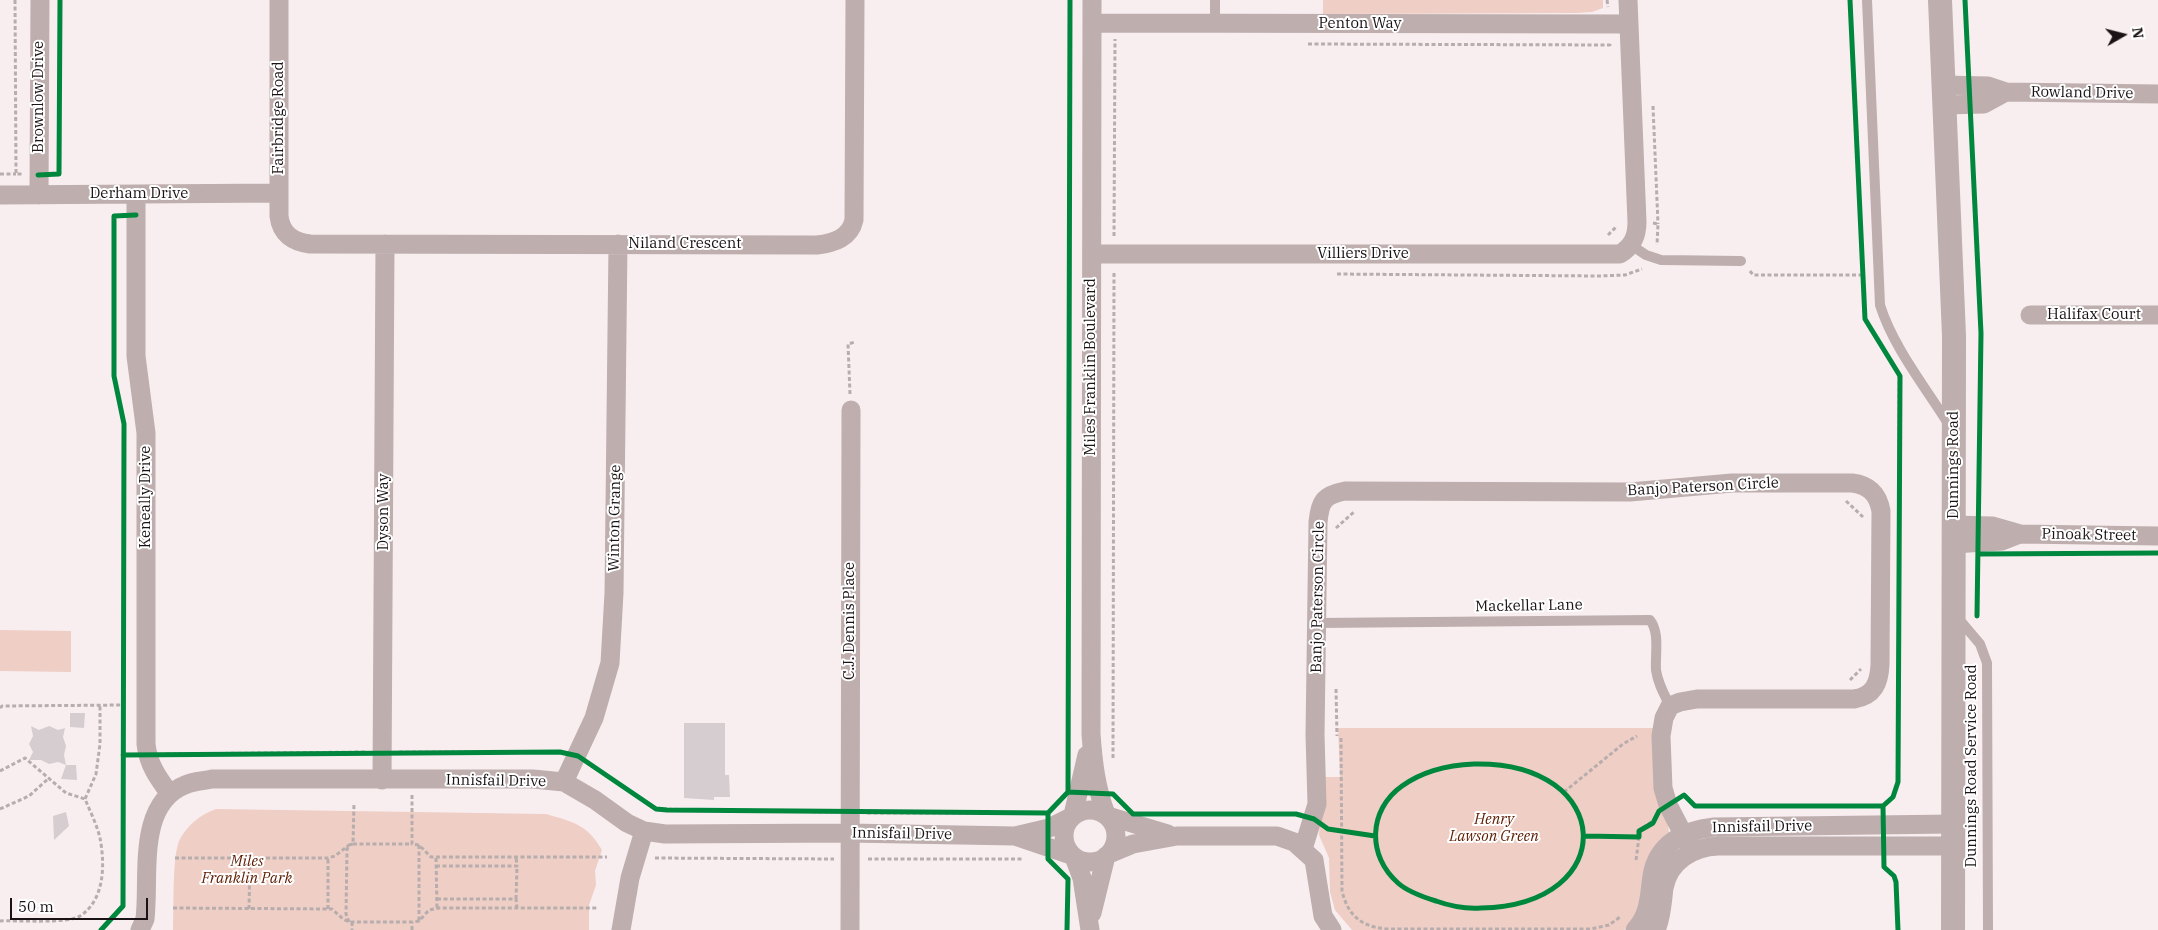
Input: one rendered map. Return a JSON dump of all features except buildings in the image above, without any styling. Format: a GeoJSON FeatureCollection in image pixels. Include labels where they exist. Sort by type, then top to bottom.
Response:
{"type":"FeatureCollection","features":[{"type":"Feature","properties":{"kind":"street","name":"Brownlow Drive"},"geometry":{"type":"LineString","coordinates":[[38,195],[40,0]]}},
{"type":"Feature","properties":{"kind":"street","name":"Fairbridge Road"},"geometry":{"type":"LineString","coordinates":[[279,0],[279,194],[280,222],[286,235]]}},
{"type":"Feature","properties":{"kind":"street","name":"Niland Crescent"},"geometry":{"type":"LineString","coordinates":[[286,235],[297,241],[310,244],[817,245],[835,241],[846,235],[852,228],[854,215],[855,0]]}},
{"type":"Feature","properties":{"kind":"street","name":"Miles Franklin Boulevard"},"geometry":{"type":"LineString","coordinates":[[1072,816],[1086,768],[1090,734],[1092,0]]}},
{"type":"Feature","properties":{"kind":"street"},"geometry":{"type":"LineString","coordinates":[[1628,0],[1638,222],[1635,239],[1631,245]]}},
{"type":"Feature","properties":{"kind":"street","name":"Dunnings Road"},"geometry":{"type":"LineString","coordinates":[[1940,0],[1952,253],[1954,433],[1953,930]]}},
{"type":"Feature","properties":{"kind":"street","name":"Penton Way"},"geometry":{"type":"LineString","coordinates":[[1092,23],[1629,24]]}},
{"type":"Feature","properties":{"kind":"street","name":"Rowland Drive"},"geometry":{"type":"LineString","coordinates":[[1944,95],[1988,86],[2006,92],[2158,94]]}},
{"type":"Feature","properties":{"kind":"street","name":"Keneally Drive"},"geometry":{"type":"LineString","coordinates":[[136,194],[136,356],[146,433],[145,725],[147,755],[154,772],[170,794]]}},
{"type":"Feature","properties":{"kind":"street","name":"Derham Drive"},"geometry":{"type":"LineString","coordinates":[[0,195],[279,194]]}},
{"type":"Feature","properties":{"kind":"street","name":"Dyson Way"},"geometry":{"type":"LineString","coordinates":[[382,780],[385,244]]}},
{"type":"Feature","properties":{"kind":"street","name":"Winton Grange"},"geometry":{"type":"LineString","coordinates":[[564,782],[578,756],[594,718],[610,663],[614,593],[618,244]]}},
{"type":"Feature","properties":{"kind":"street","name":"Villiers Drive"},"geometry":{"type":"LineString","coordinates":[[1092,254],[1615,254],[1626,250],[1631,245]]}},
{"type":"Feature","properties":{"kind":"street","name":"Halifax Court"},"geometry":{"type":"LineString","coordinates":[[2030,315],[2158,315]]}},
{"type":"Feature","properties":{"kind":"street","name":"C.J. Dennis Place"},"geometry":{"type":"LineString","coordinates":[[850,930],[851,410]]}},
{"type":"Feature","properties":{"kind":"street","name":"Banjo Paterson Circle"},"geometry":{"type":"LineString","coordinates":[[1304,849],[1317,804],[1315,735],[1320,507],[1325,498],[1334,493],[1345,491],[1615,492],[1664,490],[1732,483],[1852,483],[1864,486],[1877,496],[1881,521],[1880,665],[1877,686],[1869,695],[1846,700],[1697,699],[1670,706]]}},
{"type":"Feature","properties":{"kind":"street","name":"Pinoak Street"},"geometry":{"type":"LineString","coordinates":[[1953,534],[1992,526],[2020,534],[2158,536]]}},
{"type":"Feature","properties":{"kind":"street"},"geometry":{"type":"LineString","coordinates":[[1642,929],[1661,914],[1667,878],[1678,862],[1692,851],[1668,805],[1663,788],[1661,736],[1664,718],[1670,706]]}},
{"type":"Feature","properties":{"kind":"street","name":"Miles Franklin Boulevard"},"geometry":{"type":"LineString","coordinates":[[1090,734],[1096,781],[1107,815]]}},
{"type":"Feature","properties":{"kind":"street","name":"Innisfail Drive"},"geometry":{"type":"LineString","coordinates":[[140,930],[145,919],[149,836],[161,803],[170,794],[186,784],[212,779],[533,779],[564,782],[595,800],[627,823],[644,831],[665,834],[849,833],[1015,836],[1049,828],[1072,816]]}},
{"type":"Feature","properties":{"kind":"street"},"geometry":{"type":"LineString","coordinates":[[1090,927],[1082,878],[1064,843],[1063,836],[1067,822],[1072,816],[1089,809],[1146,829],[1177,836]]}},
{"type":"Feature","properties":{"kind":"street"},"geometry":{"type":"LineString","coordinates":[[1090,927],[1107,855],[1113,848],[1116,835],[1112,822],[1107,815]]}},
{"type":"Feature","properties":{"kind":"street","name":"Innisfail Drive"},"geometry":{"type":"LineString","coordinates":[[1684,833],[1714,827],[1885,824],[1953,835]]}},
{"type":"Feature","properties":{"kind":"street"},"geometry":{"type":"LineString","coordinates":[[621,930],[630,878],[644,831]]}},
{"type":"Feature","properties":{"kind":"street"},"geometry":{"type":"LineString","coordinates":[[1642,929],[1650,901],[1652,876],[1659,857],[1670,844],[1684,833]]}},
{"type":"Feature","properties":{"kind":"street","name":"Innisfail Drive"},"geometry":{"type":"LineString","coordinates":[[1692,851],[1708,846],[1884,846],[1953,835]]}},
{"type":"Feature","properties":{"kind":"street","name":"Innisfail Drive"},"geometry":{"type":"LineString","coordinates":[[1015,836],[1072,856]]}},
{"type":"Feature","properties":{"kind":"street"},"geometry":{"type":"LineString","coordinates":[[1072,856],[1084,862],[1090,862],[1133,844],[1177,836],[1277,836],[1294,842],[1314,860],[1323,916],[1332,930]]}},
{"type":"Feature","properties":{"kind":"lane"},"geometry":{"type":"LineString","coordinates":[[1214,24],[1215,0]]}},
{"type":"Feature","properties":{"kind":"lane"},"geometry":{"type":"LineString","coordinates":[[1867,0],[1880,305],[1885,321],[1898,345],[1954,433]]}},
{"type":"Feature","properties":{"kind":"lane"},"geometry":{"type":"LineString","coordinates":[[1631,245],[1646,255],[1661,260],[1741,261]]}},
{"type":"Feature","properties":{"kind":"lane","name":"Dunnings Road Service Road"},"geometry":{"type":"LineString","coordinates":[[1954,614],[1980,644],[1987,663],[1988,930]]}},
{"type":"Feature","properties":{"kind":"lane","name":"Mackellar Lane"},"geometry":{"type":"LineString","coordinates":[[1318,623],[1650,620],[1656,627],[1656,670],[1659,685],[1670,706]]}},
{"type":"Feature","properties":{"kind":"path"},"geometry":{"type":"LineString","coordinates":[[15,0],[16,174]]}},
{"type":"Feature","properties":{"kind":"path"},"geometry":{"type":"LineString","coordinates":[[1068,752],[1070,0]]}},
{"type":"Feature","properties":{"kind":"path"},"geometry":{"type":"LineString","coordinates":[[1850,0],[1858,157]]}},
{"type":"Feature","properties":{"kind":"path"},"geometry":{"type":"LineString","coordinates":[[1114,764],[1115,23]]}},
{"type":"Feature","properties":{"kind":"path"},"geometry":{"type":"LineString","coordinates":[[1115,43],[1125,43]]}},
{"type":"Feature","properties":{"kind":"path"},"geometry":{"type":"LineString","coordinates":[[1303,44],[1610,45],[1610,55]]}},
{"type":"Feature","properties":{"kind":"path"},"geometry":{"type":"LineString","coordinates":[[1652,97],[1658,224]]}},
{"type":"Feature","properties":{"kind":"path"},"geometry":{"type":"LineString","coordinates":[[0,174],[38,174]]}},
{"type":"Feature","properties":{"kind":"path"},"geometry":{"type":"LineString","coordinates":[[101,930],[123,906],[124,424],[114,376],[114,216],[136,215]]}},
{"type":"Feature","properties":{"kind":"path"},"geometry":{"type":"LineString","coordinates":[[1599,235],[1608,235],[1617,227],[1618,222]]}},
{"type":"Feature","properties":{"kind":"path"},"geometry":{"type":"LineString","coordinates":[[1741,261],[1753,275],[1863,275]]}},
{"type":"Feature","properties":{"kind":"path"},"geometry":{"type":"LineString","coordinates":[[1863,265],[1864,284]]}},
{"type":"Feature","properties":{"kind":"path"},"geometry":{"type":"LineString","coordinates":[[1864,302],[1865,319],[1880,344]]}},
{"type":"Feature","properties":{"kind":"path"},"geometry":{"type":"LineString","coordinates":[[851,410],[848,344],[855,342]]}},
{"type":"Feature","properties":{"kind":"path"},"geometry":{"type":"LineString","coordinates":[[1836,501],[1846,501],[1863,518],[1864,522],[1899,521],[1900,376],[1895,368]]}},
{"type":"Feature","properties":{"kind":"path"},"geometry":{"type":"LineString","coordinates":[[1336,536],[1336,527],[1354,511],[1363,511]]}},
{"type":"Feature","properties":{"kind":"path"},"geometry":{"type":"LineString","coordinates":[[1845,685],[1863,667]]}},
{"type":"Feature","properties":{"kind":"path"},"geometry":{"type":"LineString","coordinates":[[1885,824],[1883,806],[1894,797],[1898,782],[1898,676]]}},
{"type":"Feature","properties":{"kind":"path"},"geometry":{"type":"LineString","coordinates":[[1336,679],[1336,736]]}},
{"type":"Feature","properties":{"kind":"path"},"geometry":{"type":"LineString","coordinates":[[0,921],[58,920],[80,916],[98,898],[102,874],[100,838],[85,798],[96,774],[100,744],[100,705]]}},
{"type":"Feature","properties":{"kind":"path"},"geometry":{"type":"LineString","coordinates":[[0,708],[2,706],[123,705]]}},
{"type":"Feature","properties":{"kind":"path"},"geometry":{"type":"LineString","coordinates":[[1564,792],[1623,744],[1637,736]]}},
{"type":"Feature","properties":{"kind":"path"},"geometry":{"type":"LineString","coordinates":[[1341,738],[1342,891],[1354,917],[1368,926],[1387,929],[1591,929],[1609,925],[1624,914]]}},
{"type":"Feature","properties":{"kind":"path"},"geometry":{"type":"LineString","coordinates":[[412,752],[412,844]]}},
{"type":"Feature","properties":{"kind":"path"},"geometry":{"type":"LineString","coordinates":[[123,755],[560,752],[578,756],[656,809],[1028,813]]}},
{"type":"Feature","properties":{"kind":"path"},"geometry":{"type":"LineString","coordinates":[[0,771],[25,758],[66,793],[85,798]]}},
{"type":"Feature","properties":{"kind":"path"},"geometry":{"type":"LineString","coordinates":[[1486,764],[1511,767],[1542,778],[1564,792],[1578,810],[1584,828],[1584,843],[1580,858],[1567,875],[1551,889],[1523,902],[1506,906],[1478,908],[1456,906],[1413,892],[1399,884],[1383,866],[1377,851],[1376,824],[1383,806],[1402,786],[1424,775],[1448,767],[1486,764]]}},
{"type":"Feature","properties":{"kind":"path"},"geometry":{"type":"LineString","coordinates":[[0,809],[28,796],[49,778]]}},
{"type":"Feature","properties":{"kind":"path"},"geometry":{"type":"LineString","coordinates":[[353,844],[354,804]]}},
{"type":"Feature","properties":{"kind":"path"},"geometry":{"type":"LineString","coordinates":[[1162,814],[1296,814],[1314,819],[1328,829],[1375,836]]}},
{"type":"Feature","properties":{"kind":"path"},"geometry":{"type":"LineString","coordinates":[[1636,866],[1639,837]]}},
{"type":"Feature","properties":{"kind":"path"},"geometry":{"type":"LineString","coordinates":[[175,858],[328,858],[335,856],[348,845],[353,844],[419,845],[426,854],[436,858],[607,857]]}},
{"type":"Feature","properties":{"kind":"path"},"geometry":{"type":"LineString","coordinates":[[348,845],[346,914],[352,930]]}},
{"type":"Feature","properties":{"kind":"path"},"geometry":{"type":"LineString","coordinates":[[419,845],[419,921]]}},
{"type":"Feature","properties":{"kind":"path"},"geometry":{"type":"LineString","coordinates":[[1884,846],[1884,867],[1894,876],[1896,882],[1898,930]]}},
{"type":"Feature","properties":{"kind":"path"},"geometry":{"type":"LineString","coordinates":[[475,866],[476,857]]}},
{"type":"Feature","properties":{"kind":"path"},"geometry":{"type":"LineString","coordinates":[[516,857],[517,908]]}},
{"type":"Feature","properties":{"kind":"path"},"geometry":{"type":"LineString","coordinates":[[249,909],[250,858]]}},
{"type":"Feature","properties":{"kind":"path"},"geometry":{"type":"LineString","coordinates":[[328,858],[328,909]]}},
{"type":"Feature","properties":{"kind":"path"},"geometry":{"type":"LineString","coordinates":[[436,858],[437,909]]}},
{"type":"Feature","properties":{"kind":"path"},"geometry":{"type":"LineString","coordinates":[[436,866],[517,866]]}},
{"type":"Feature","properties":{"kind":"path"},"geometry":{"type":"LineString","coordinates":[[437,899],[516,899]]}},
{"type":"Feature","properties":{"kind":"path"},"geometry":{"type":"LineString","coordinates":[[475,899],[476,908]]}},
{"type":"Feature","properties":{"kind":"path"},"geometry":{"type":"LineString","coordinates":[[173,908],[328,909],[335,910],[343,919],[350,922],[419,921],[429,910],[437,909],[597,908]]}},
{"type":"Feature","properties":{"kind":"path"},"geometry":{"type":"LineString","coordinates":[[412,922],[412,930]]}},
{"type":"Feature","properties":{"kind":"green space"},"geometry":{"type":"Polygon","coordinates":[[[1323,0],[1603,0],[1603,8],[1592,12],[1576,13],[1323,14],[1323,0]]]}},
{"type":"Feature","properties":{"kind":"green space"},"geometry":{"type":"Polygon","coordinates":[[[0,630],[71,631],[71,672],[0,671],[0,630]]]}},
{"type":"Feature","properties":{"kind":"green space","name":"Henry Lawson Green"},"geometry":{"type":"Polygon","coordinates":[[[1338,728],[1655,728],[1669,833],[1646,896],[1631,925],[1624,930],[1352,930],[1335,910],[1330,892],[1329,858],[1319,835],[1324,777],[1340,777],[1338,728]]]}},
{"type":"Feature","properties":{"kind":"green space","name":"Miles Franklin Park"},"geometry":{"type":"Polygon","coordinates":[[[216,809],[546,814],[564,819],[585,829],[602,850],[595,871],[596,885],[589,905],[589,930],[173,930],[174,872],[179,841],[194,821],[216,809]]]}},
{"type":"Feature","properties":{"kind":"cycle path"},"geometry":{"type":"LineString","coordinates":[[38,175],[59,174],[60,0]]}},
{"type":"Feature","properties":{"kind":"cycle path"},"geometry":{"type":"LineString","coordinates":[[1068,792],[1070,0]]}},
{"type":"Feature","properties":{"kind":"cycle path"},"geometry":{"type":"LineString","coordinates":[[1850,0],[1865,319],[1900,376],[1898,782],[1893,797],[1883,806],[1884,867],[1894,876],[1896,882],[1898,930]]}},
{"type":"Feature","properties":{"kind":"cycle path"},"geometry":{"type":"LineString","coordinates":[[1965,0],[1981,333],[1977,616]]}},
{"type":"Feature","properties":{"kind":"cycle path"},"geometry":{"type":"LineString","coordinates":[[101,930],[123,906],[124,424],[114,376],[114,216],[136,215]]}},
{"type":"Feature","properties":{"kind":"cycle path"},"geometry":{"type":"LineString","coordinates":[[1979,554],[2158,553]]}},
{"type":"Feature","properties":{"kind":"cycle path"},"geometry":{"type":"LineString","coordinates":[[123,755],[560,752],[578,756],[656,809],[1048,813],[1068,792],[1113,794],[1133,814],[1296,814],[1314,819],[1328,829],[1375,836]]}},
{"type":"Feature","properties":{"kind":"cycle path"},"geometry":{"type":"LineString","coordinates":[[1474,764],[1521,769],[1554,785],[1575,807],[1583,834],[1578,860],[1559,884],[1527,901],[1470,908],[1458,907],[1416,894],[1398,883],[1388,872],[1381,860],[1377,847],[1376,833],[1383,807],[1391,796],[1402,786],[1419,776],[1446,767],[1474,764]]}},
{"type":"Feature","properties":{"kind":"cycle path"},"geometry":{"type":"LineString","coordinates":[[1585,836],[1639,837],[1639,831],[1653,823],[1659,811],[1684,795],[1695,806],[1883,806]]}},
{"type":"Feature","properties":{"kind":"cycle path"},"geometry":{"type":"LineString","coordinates":[[1048,813],[1048,859],[1068,879],[1067,930]]}}]}
